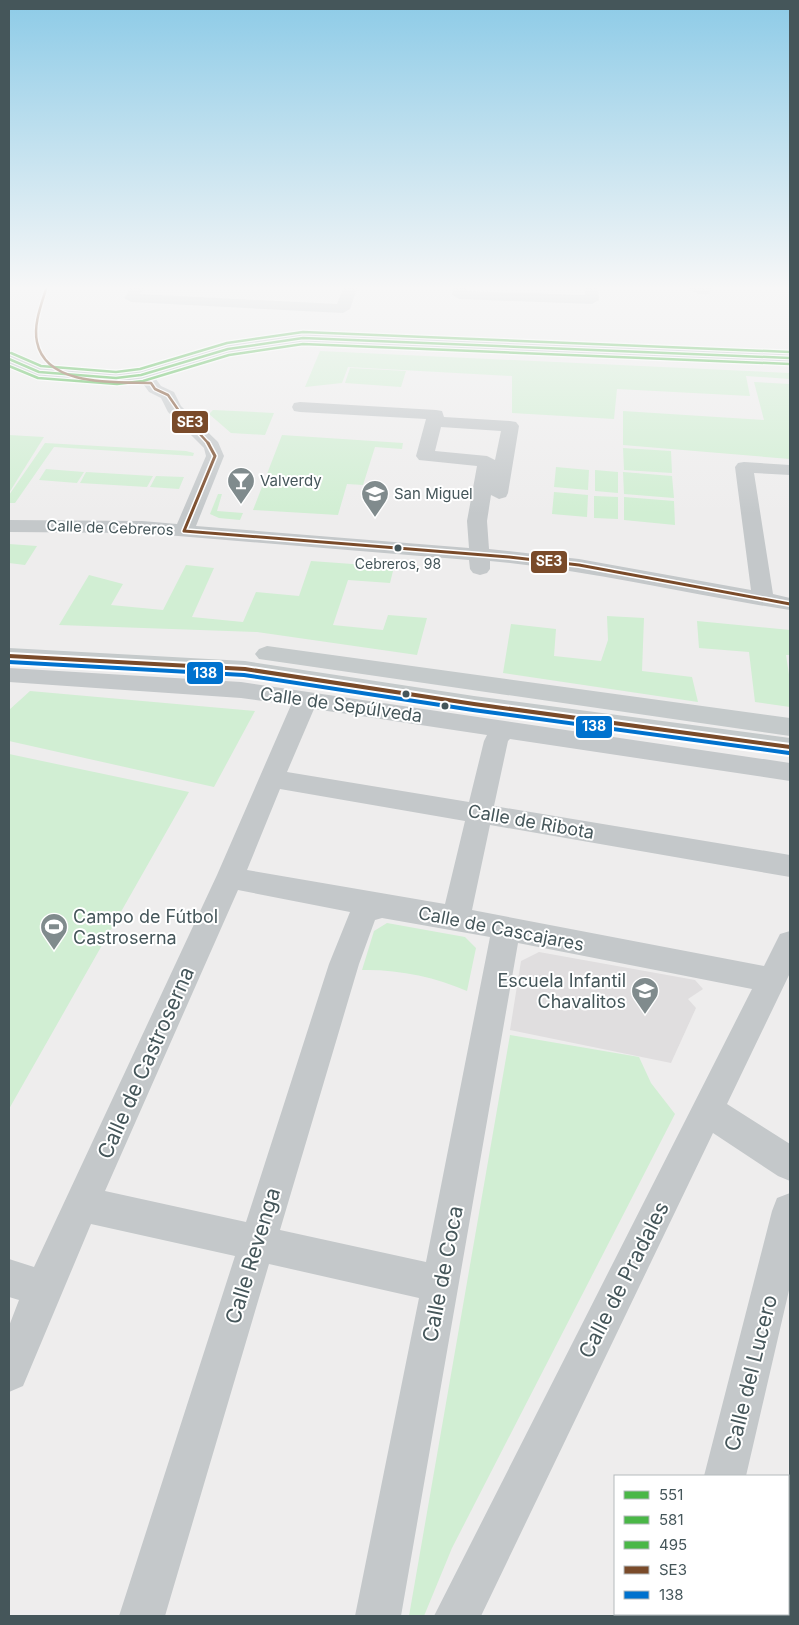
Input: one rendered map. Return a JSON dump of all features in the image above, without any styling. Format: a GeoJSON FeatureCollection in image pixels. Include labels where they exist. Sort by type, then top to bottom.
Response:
{"type":"FeatureCollection","features":[{"type":"Feature","properties":{"kind":"highway"},"geometry":{"type":"LineString","coordinates":[[16,362],[39,372],[116,378],[151,383],[204,362]]}},
{"type":"Feature","properties":{"kind":"highway"},"geometry":{"type":"LineString","coordinates":[[9,380],[54,390],[82,392],[117,390],[232,362]]}},
{"type":"Feature","properties":{"kind":"highway"},"geometry":{"type":"LineString","coordinates":[[693,362],[790,366]]}},
{"type":"Feature","properties":{"kind":"street"},"geometry":{"type":"LineString","coordinates":[[151,383],[157,401],[174,408],[212,446],[215,456],[184,531]]}},
{"type":"Feature","properties":{"kind":"street"},"geometry":{"type":"LineString","coordinates":[[300,407],[436,415],[425,456],[487,461],[477,522],[490,521]]}},
{"type":"Feature","properties":{"kind":"street"},"geometry":{"type":"LineString","coordinates":[[434,421],[510,426],[480,562]]}},
{"type":"Feature","properties":{"kind":"street"},"geometry":{"type":"LineString","coordinates":[[763,598],[744,467],[790,470]]}},
{"type":"Feature","properties":{"kind":"street"},"geometry":{"type":"LineString","coordinates":[[746,475],[790,478]]}},
{"type":"Feature","properties":{"kind":"street","name":"Calle de Cebreros"},"geometry":{"type":"LineString","coordinates":[[9,526],[142,527],[480,562],[579,565],[790,604]]}},
{"type":"Feature","properties":{"kind":"street"},"geometry":{"type":"LineString","coordinates":[[9,638],[252,652],[790,726]]}},
{"type":"Feature","properties":{"kind":"street","name":"Calle de Sepúlveda"},"geometry":{"type":"LineString","coordinates":[[9,656],[245,669],[490,706],[790,747]]}},
{"type":"Feature","properties":{"kind":"street","name":"Calle de Sepúlveda"},"geometry":{"type":"LineString","coordinates":[[9,675],[241,690],[507,728],[711,762],[790,772]]}},
{"type":"Feature","properties":{"kind":"street","name":"Calle de Castroserna"},"geometry":{"type":"LineString","coordinates":[[9,1372],[26,1283],[82,1204],[232,875],[306,699]]}},
{"type":"Feature","properties":{"kind":"street"},"geometry":{"type":"LineString","coordinates":[[448,918],[458,910],[478,813],[496,741],[502,731],[507,728]]}},
{"type":"Feature","properties":{"kind":"street","name":"Calle de Ribota"},"geometry":{"type":"LineString","coordinates":[[273,779],[790,866]]}},
{"type":"Feature","properties":{"kind":"street","name":"Calle de Cascajares"},"geometry":{"type":"LineString","coordinates":[[232,875],[246,882],[448,918],[772,980]]}},
{"type":"Feature","properties":{"kind":"street","name":"Calle Revenga"},"geometry":{"type":"LineString","coordinates":[[142,1616],[256,1244],[356,930],[364,912],[379,907]]}},
{"type":"Feature","properties":{"kind":"street","name":"Calle de Coca"},"geometry":{"type":"LineString","coordinates":[[378,1616],[506,930]]}},
{"type":"Feature","properties":{"kind":"street","name":"Calle de Pradales"},"geometry":{"type":"LineString","coordinates":[[457,1616],[709,1111],[790,943]]}},
{"type":"Feature","properties":{"kind":"street"},"geometry":{"type":"LineString","coordinates":[[709,1111],[790,1164]]}},
{"type":"Feature","properties":{"kind":"street"},"geometry":{"type":"LineString","coordinates":[[82,1204],[119,1210],[256,1244],[392,1275],[441,1284]]}},
{"type":"Feature","properties":{"kind":"street","name":"Calle del Lucero"},"geometry":{"type":"LineString","coordinates":[[725,1475],[790,1211]]}},
{"type":"Feature","properties":{"kind":"shaded area"},"geometry":{"type":"Polygon","coordinates":[[[539,952],[695,980],[703,989],[688,999],[696,1008],[671,1063],[510,1030],[521,961],[539,952]]]}},
{"type":"Feature","properties":{"kind":"green space"},"geometry":{"type":"Polygon","coordinates":[[[315,362],[551,362],[790,373],[790,379],[746,376],[750,396],[617,389],[614,419],[512,413],[512,376],[348,367],[342,383],[305,387],[315,362]]]}},
{"type":"Feature","properties":{"kind":"green space"},"geometry":{"type":"Polygon","coordinates":[[[350,368],[406,371],[401,387],[345,383],[350,368]]]}},
{"type":"Feature","properties":{"kind":"green space"},"geometry":{"type":"Polygon","coordinates":[[[754,382],[790,384],[790,459],[623,445],[623,411],[764,420],[754,382]]]}},
{"type":"Feature","properties":{"kind":"green space"},"geometry":{"type":"Polygon","coordinates":[[[213,410],[274,413],[265,435],[231,433],[209,414],[213,410]]]}},
{"type":"Feature","properties":{"kind":"green space"},"geometry":{"type":"Polygon","coordinates":[[[9,435],[44,437],[9,493],[9,435]]]}},
{"type":"Feature","properties":{"kind":"green space"},"geometry":{"type":"Polygon","coordinates":[[[282,435],[403,443],[402,449],[375,447],[363,485],[347,484],[338,515],[253,510],[282,435]]]}},
{"type":"Feature","properties":{"kind":"green space"},"geometry":{"type":"Polygon","coordinates":[[[45,443],[194,453],[193,456],[54,447],[15,503],[9,503],[9,495],[45,443]]]}},
{"type":"Feature","properties":{"kind":"green space"},"geometry":{"type":"Polygon","coordinates":[[[623,448],[671,451],[672,473],[624,470],[623,448]]]}},
{"type":"Feature","properties":{"kind":"green space"},"geometry":{"type":"Polygon","coordinates":[[[556,467],[589,470],[588,490],[554,487],[556,467]]]}},
{"type":"Feature","properties":{"kind":"green space"},"geometry":{"type":"Polygon","coordinates":[[[46,469],[84,472],[77,483],[39,480],[46,469]]]}},
{"type":"Feature","properties":{"kind":"green space"},"geometry":{"type":"Polygon","coordinates":[[[595,470],[618,472],[618,493],[595,491],[595,470]]]}},
{"type":"Feature","properties":{"kind":"green space"},"geometry":{"type":"Polygon","coordinates":[[[86,472],[153,476],[147,487],[80,483],[86,472]]]}},
{"type":"Feature","properties":{"kind":"green space"},"geometry":{"type":"Polygon","coordinates":[[[623,472],[672,476],[674,498],[624,494],[623,472]]]}},
{"type":"Feature","properties":{"kind":"green space"},"geometry":{"type":"Polygon","coordinates":[[[156,476],[184,477],[179,489],[150,487],[156,476]]]}},
{"type":"Feature","properties":{"kind":"green space"},"geometry":{"type":"Polygon","coordinates":[[[554,492],[588,495],[587,517],[552,514],[554,492]]]}},
{"type":"Feature","properties":{"kind":"green space"},"geometry":{"type":"Polygon","coordinates":[[[218,494],[222,494],[217,511],[243,513],[240,520],[219,518],[210,514],[218,494]]]}},
{"type":"Feature","properties":{"kind":"green space"},"geometry":{"type":"Polygon","coordinates":[[[594,496],[618,497],[618,519],[594,518],[594,496]]]}},
{"type":"Feature","properties":{"kind":"green space"},"geometry":{"type":"Polygon","coordinates":[[[624,497],[674,501],[675,525],[624,520],[624,497]]]}},
{"type":"Feature","properties":{"kind":"green space"},"geometry":{"type":"Polygon","coordinates":[[[9,544],[37,546],[25,565],[9,563],[9,544]]]}},
{"type":"Feature","properties":{"kind":"green space"},"geometry":{"type":"Polygon","coordinates":[[[311,561],[394,567],[390,583],[348,580],[333,625],[383,630],[388,615],[427,618],[417,655],[257,632],[59,625],[89,575],[123,584],[111,605],[163,610],[186,565],[214,568],[192,617],[243,622],[256,592],[299,596],[311,561]]]}},
{"type":"Feature","properties":{"kind":"green space"},"geometry":{"type":"Polygon","coordinates":[[[607,616],[644,618],[642,671],[692,677],[698,702],[503,673],[511,624],[556,629],[554,656],[601,661],[608,640],[607,616]]]}},
{"type":"Feature","properties":{"kind":"green space"},"geometry":{"type":"Polygon","coordinates":[[[697,621],[790,630],[790,655],[786,655],[790,681],[790,707],[755,702],[749,652],[699,648],[697,621]]]}},
{"type":"Feature","properties":{"kind":"green space"},"geometry":{"type":"Polygon","coordinates":[[[30,691],[255,711],[214,787],[9,741],[9,710],[30,691]]]}},
{"type":"Feature","properties":{"kind":"green space","name":"Campo de Fútbol Castroserna"},"geometry":{"type":"Polygon","coordinates":[[[9,754],[189,792],[9,1109],[9,754]]]}},
{"type":"Feature","properties":{"kind":"green space"},"geometry":{"type":"Polygon","coordinates":[[[387,923],[465,937],[476,948],[467,991],[416,975],[362,970],[374,931],[387,923]]]}},
{"type":"Feature","properties":{"kind":"green space"},"geometry":{"type":"Polygon","coordinates":[[[510,1035],[639,1057],[651,1083],[675,1114],[452,1548],[424,1616],[409,1616],[510,1035]]]}},
{"type":"Feature","properties":{"kind":"transit line","name":"551"},"geometry":{"type":"LineString","coordinates":[[16,362],[39,372],[116,378],[141,375],[185,362]]}},
{"type":"Feature","properties":{"kind":"transit line","name":"495"},"geometry":{"type":"LineString","coordinates":[[31,362],[41,366],[116,372],[140,369],[164,362]]}},
{"type":"Feature","properties":{"kind":"transit line","name":"SE3"},"geometry":{"type":"LineString","coordinates":[[47,362],[58,371],[77,377],[100,381],[151,383],[155,389],[168,395],[179,411],[206,439],[215,456],[184,531],[509,557],[579,565],[790,604]]}},
{"type":"Feature","properties":{"kind":"transit line","name":"581"},"geometry":{"type":"LineString","coordinates":[[9,366],[38,378],[117,384],[143,381],[206,362]]}},
{"type":"Feature","properties":{"kind":"transit line","name":"581"},"geometry":{"type":"LineString","coordinates":[[737,362],[790,364]]}},
{"type":"Feature","properties":{"kind":"transit line","name":"SE3"},"geometry":{"type":"LineString","coordinates":[[9,656],[245,669],[474,704],[790,747]]}},
{"type":"Feature","properties":{"kind":"transit line","name":"138"},"geometry":{"type":"LineString","coordinates":[[9,662],[244,675],[473,710],[789,753]]}},
{"type":"Feature","properties":{"kind":"place","name":"Valverdy"},"geometry":{"type":"Point","coordinates":[241,505]}},
{"type":"Feature","properties":{"kind":"place","name":"San Miguel"},"geometry":{"type":"Point","coordinates":[375,518]}},
{"type":"Feature","properties":{"kind":"place","name":"Cebreros, 98"},"geometry":{"type":"Point","coordinates":[398,548]}},
{"type":"Feature","properties":{"kind":"place","name":"Campo de Fútbol Castroserna"},"geometry":{"type":"Point","coordinates":[54,951]}},
{"type":"Feature","properties":{"kind":"place","name":"Escuela Infantil Chavalitos"},"geometry":{"type":"Point","coordinates":[645,1015]}}]}
